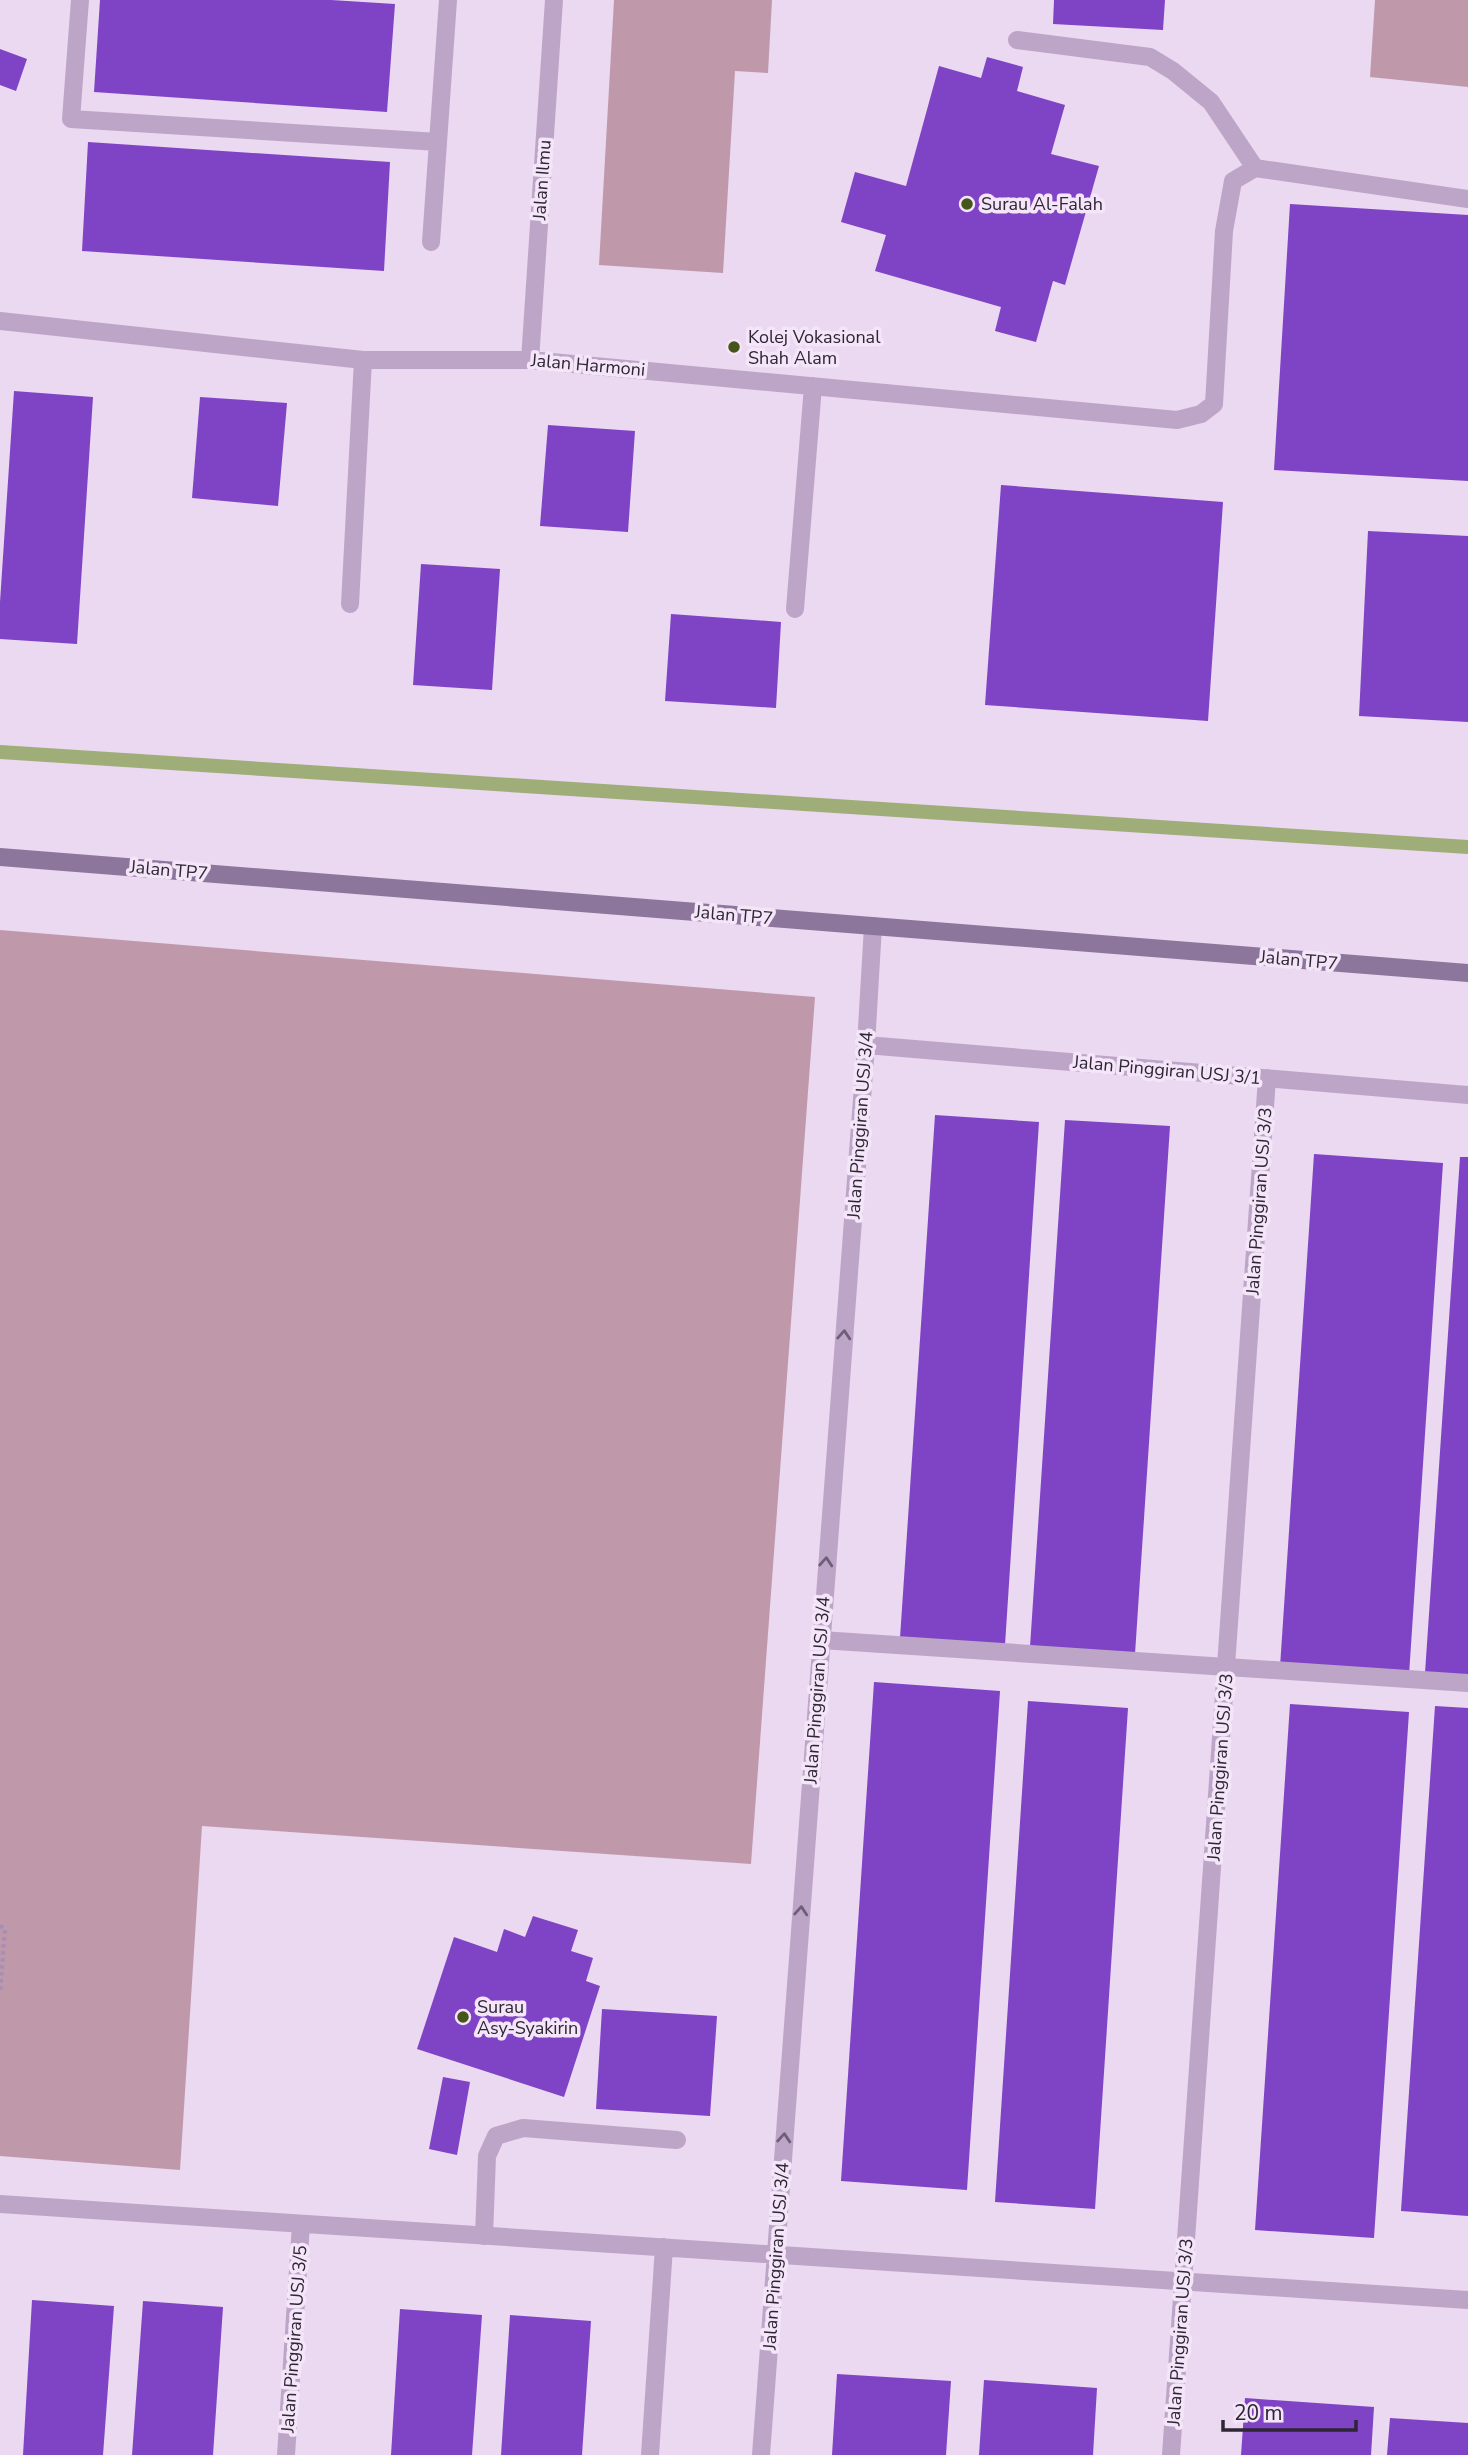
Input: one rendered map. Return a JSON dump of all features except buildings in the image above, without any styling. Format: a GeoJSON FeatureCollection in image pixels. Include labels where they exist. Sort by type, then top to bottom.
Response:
{"type":"FeatureCollection","features":[{"type":"Feature","properties":{"kind":"street"},"geometry":{"type":"LineString","coordinates":[[80,0],[71,119],[438,142]]}},
{"type":"Feature","properties":{"kind":"street"},"geometry":{"type":"LineString","coordinates":[[431,242],[448,0]]}},
{"type":"Feature","properties":{"kind":"street","name":"Jalan Ilmu"},"geometry":{"type":"LineString","coordinates":[[530,360],[554,0]]}},
{"type":"Feature","properties":{"kind":"street"},"geometry":{"type":"LineString","coordinates":[[1017,40],[1150,57],[1173,71],[1211,102],[1255,168],[1468,199]]}},
{"type":"Feature","properties":{"kind":"street","name":"Jalan Harmoni"},"geometry":{"type":"LineString","coordinates":[[0,321],[363,360],[530,360],[1177,419],[1201,414],[1214,404],[1224,231],[1233,181],[1255,168]]}},
{"type":"Feature","properties":{"kind":"street"},"geometry":{"type":"LineString","coordinates":[[350,604],[363,360]]}},
{"type":"Feature","properties":{"kind":"street"},"geometry":{"type":"LineString","coordinates":[[795,609],[813,386]]}},
{"type":"Feature","properties":{"kind":"street","name":"Jalan TP7"},"geometry":{"type":"LineString","coordinates":[[0,857],[1468,973]]}},
{"type":"Feature","properties":{"kind":"street","name":"Jalan Pinggiran USJ 3/4"},"geometry":{"type":"LineString","coordinates":[[761,2455],[873,926]]}},
{"type":"Feature","properties":{"kind":"street","name":"Jalan Pinggiran USJ 3/1"},"geometry":{"type":"LineString","coordinates":[[866,1045],[1468,1095]]}},
{"type":"Feature","properties":{"kind":"street","name":"Jalan Pinggiran USJ 3/3"},"geometry":{"type":"LineString","coordinates":[[1171,2455],[1268,1078]]}},
{"type":"Feature","properties":{"kind":"street"},"geometry":{"type":"LineString","coordinates":[[821,1640],[1468,1684]]}},
{"type":"Feature","properties":{"kind":"street"},"geometry":{"type":"LineString","coordinates":[[484,2236],[487,2156],[496,2136],[523,2128],[677,2140]]}},
{"type":"Feature","properties":{"kind":"street"},"geometry":{"type":"LineString","coordinates":[[0,2204],[1468,2300]]}},
{"type":"Feature","properties":{"kind":"street","name":"Jalan Pinggiran USJ 3/5"},"geometry":{"type":"LineString","coordinates":[[286,2455],[301,2224]]}},
{"type":"Feature","properties":{"kind":"street"},"geometry":{"type":"LineString","coordinates":[[650,2455],[664,2247]]}},
{"type":"Feature","properties":{"kind":"path"},"geometry":{"type":"LineString","coordinates":[[0,1926],[5,1929],[0,1992]]}},
{"type":"Feature","properties":{"kind":"shaded area"},"geometry":{"type":"Polygon","coordinates":[[[614,0],[772,0],[768,73],[735,71],[723,273],[599,265],[614,0]]]}},
{"type":"Feature","properties":{"kind":"shaded area"},"geometry":{"type":"Polygon","coordinates":[[[1375,0],[1468,0],[1468,87],[1370,77],[1375,0]]]}},
{"type":"Feature","properties":{"kind":"shaded area"},"geometry":{"type":"Polygon","coordinates":[[[0,930],[815,997],[751,1864],[202,1826],[180,2170],[0,2156],[0,930]]]}},
{"type":"Feature","properties":{"kind":"waterway"},"geometry":{"type":"LineString","coordinates":[[0,752],[1468,847]]}},
{"type":"Feature","properties":{"kind":"place","name":"Surau Al-Falah"},"geometry":{"type":"Point","coordinates":[967,204]}},
{"type":"Feature","properties":{"kind":"place","name":"Kolej Vokasional Shah Alam"},"geometry":{"type":"Point","coordinates":[734,347]}},
{"type":"Feature","properties":{"kind":"place","name":"Surau Asy-Syakirin"},"geometry":{"type":"Point","coordinates":[463,2017]}}]}
